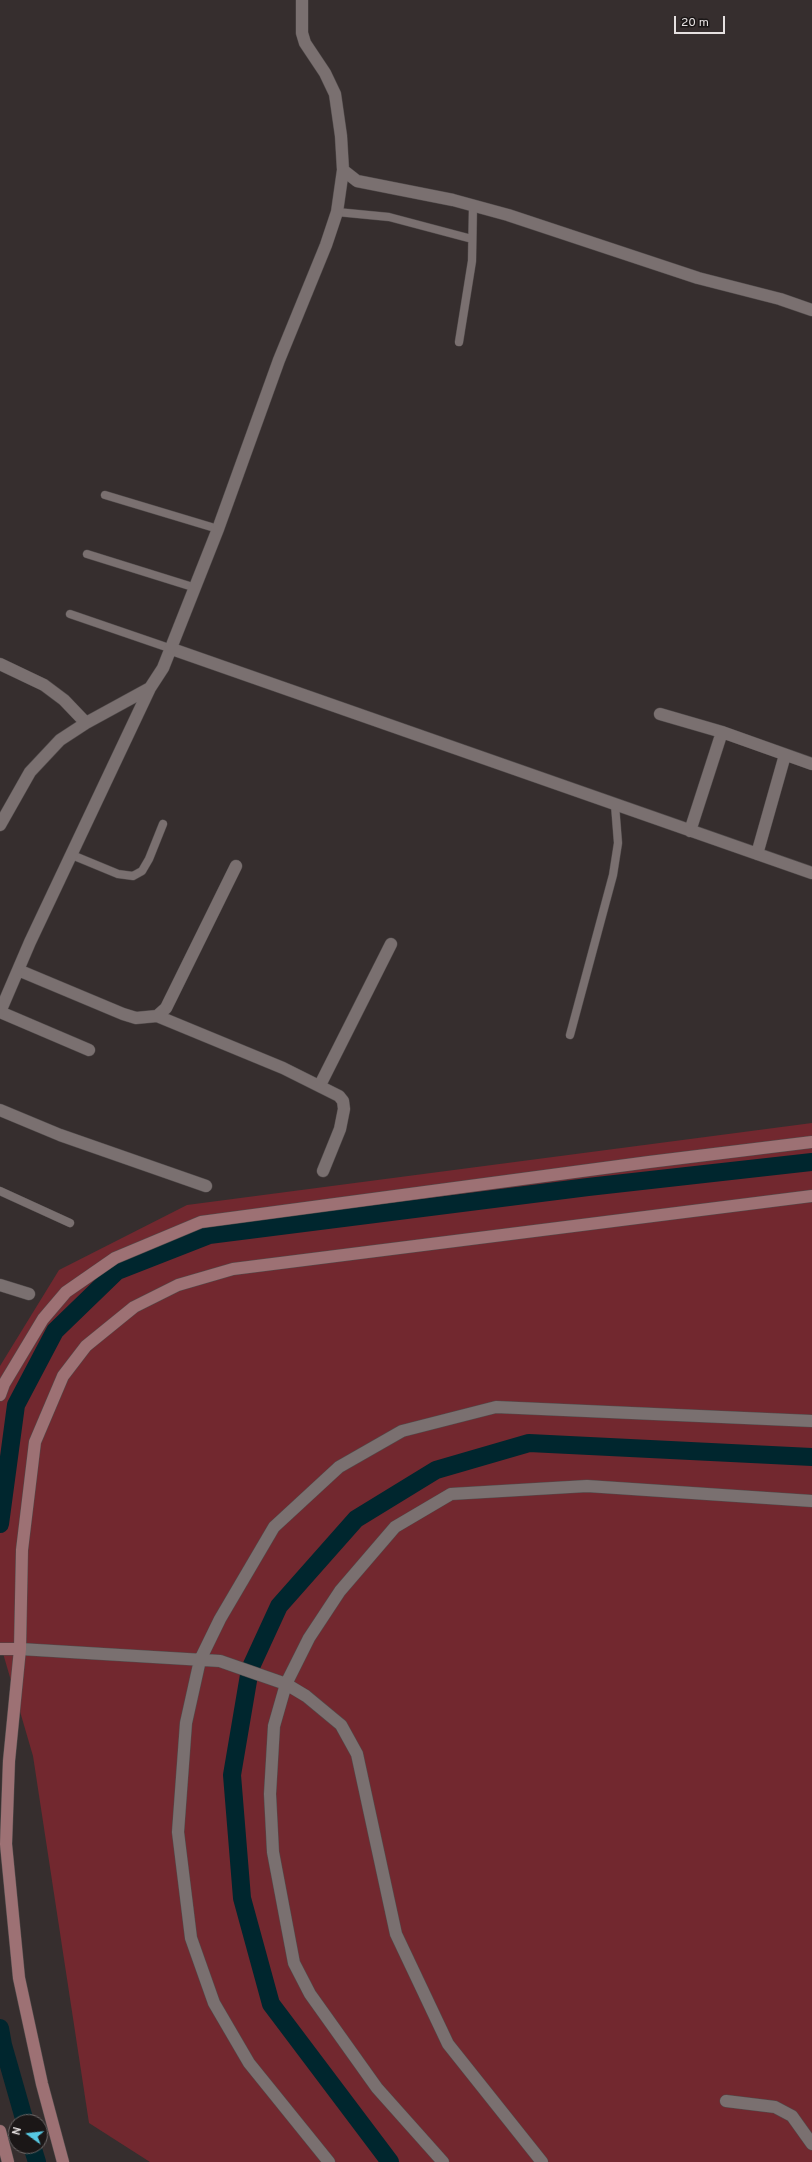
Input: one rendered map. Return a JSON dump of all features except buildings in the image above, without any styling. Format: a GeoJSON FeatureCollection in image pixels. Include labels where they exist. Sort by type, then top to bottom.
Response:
{"type":"FeatureCollection","features":[{"type":"Feature","properties":{"kind":"street"},"geometry":{"type":"LineString","coordinates":[[89,1050],[0,1012],[18,970],[150,688],[163,668],[172,649],[218,529],[279,360],[326,245],[337,212],[342,170],[341,136],[335,94],[325,73],[305,43],[302,33],[302,0]]}},
{"type":"Feature","properties":{"kind":"street"},"geometry":{"type":"LineString","coordinates":[[342,170],[357,181],[473,205],[595,242],[698,278],[812,310]]}},
{"type":"Feature","properties":{"kind":"street"},"geometry":{"type":"LineString","coordinates":[[172,649],[812,874]]}},
{"type":"Feature","properties":{"kind":"street"},"geometry":{"type":"LineString","coordinates":[[0,664],[44,685],[64,700],[86,723]]}},
{"type":"Feature","properties":{"kind":"street"},"geometry":{"type":"LineString","coordinates":[[0,825],[30,772],[60,740],[86,723],[150,688]]}},
{"type":"Feature","properties":{"kind":"street"},"geometry":{"type":"LineString","coordinates":[[660,714],[722,732],[812,764]]}},
{"type":"Feature","properties":{"kind":"street"},"geometry":{"type":"LineString","coordinates":[[690,831],[722,732]]}},
{"type":"Feature","properties":{"kind":"street"},"geometry":{"type":"LineString","coordinates":[[757,854],[785,755]]}},
{"type":"Feature","properties":{"kind":"street"},"geometry":{"type":"LineString","coordinates":[[157,1016],[166,1008],[236,866]]}},
{"type":"Feature","properties":{"kind":"street"},"geometry":{"type":"LineString","coordinates":[[320,1085],[391,944]]}},
{"type":"Feature","properties":{"kind":"street"},"geometry":{"type":"LineString","coordinates":[[18,970],[123,1014],[136,1018],[157,1016],[320,1085],[339,1096],[343,1101],[344,1109],[340,1129],[323,1171]]}},
{"type":"Feature","properties":{"kind":"street"},"geometry":{"type":"LineString","coordinates":[[0,1110],[60,1135],[206,1186]]}},
{"type":"Feature","properties":{"kind":"street"},"geometry":{"type":"LineString","coordinates":[[0,1395],[4,1384],[43,1320],[66,1292],[115,1258],[201,1222],[648,1162],[812,1142]]}},
{"type":"Feature","properties":{"kind":"street"},"geometry":{"type":"LineString","coordinates":[[63,2162],[42,2084],[19,1978],[6,1844],[9,1761],[10,1649],[35,1442],[63,1376],[86,1346],[134,1307],[178,1285],[234,1269],[812,1196]]}},
{"type":"Feature","properties":{"kind":"street"},"geometry":{"type":"LineString","coordinates":[[0,1284],[28,1294]]}},
{"type":"Feature","properties":{"kind":"street"},"geometry":{"type":"LineString","coordinates":[[328,2162],[249,2063],[214,2003],[190,1938],[178,1832],[186,1723],[200,1660],[220,1619],[274,1527],[339,1466],[402,1431],[496,1407],[812,1421]]}},
{"type":"Feature","properties":{"kind":"street"},"geometry":{"type":"LineString","coordinates":[[443,2162],[377,2088],[310,1994],[294,1963],[273,1852],[270,1794],[274,1726],[286,1684],[309,1638],[340,1591],[395,1528],[451,1494],[587,1486],[812,1501]]}},
{"type":"Feature","properties":{"kind":"street"},"geometry":{"type":"LineString","coordinates":[[10,1649],[220,1661],[286,1684],[306,1696],[341,1725],[357,1754],[396,1934],[448,2044],[542,2162]]}},
{"type":"Feature","properties":{"kind":"street"},"geometry":{"type":"LineString","coordinates":[[726,2101],[775,2108],[792,2116],[812,2144]]}},
{"type":"Feature","properties":{"kind":"street"},"geometry":{"type":"LineString","coordinates":[[0,2131],[5,2160]]}},
{"type":"Feature","properties":{"kind":"lane"},"geometry":{"type":"LineString","coordinates":[[459,342],[472,261],[473,205]]}},
{"type":"Feature","properties":{"kind":"lane"},"geometry":{"type":"LineString","coordinates":[[337,212],[389,217],[472,239]]}},
{"type":"Feature","properties":{"kind":"lane"},"geometry":{"type":"LineString","coordinates":[[105,495],[218,529]]}},
{"type":"Feature","properties":{"kind":"lane"},"geometry":{"type":"LineString","coordinates":[[87,554],[196,588]]}},
{"type":"Feature","properties":{"kind":"lane"},"geometry":{"type":"LineString","coordinates":[[70,614],[172,649]]}},
{"type":"Feature","properties":{"kind":"lane"},"geometry":{"type":"LineString","coordinates":[[570,1035],[614,875],[618,843],[615,805]]}},
{"type":"Feature","properties":{"kind":"lane"},"geometry":{"type":"LineString","coordinates":[[72,855],[118,874],[132,876],[142,871],[149,859],[163,824]]}},
{"type":"Feature","properties":{"kind":"lane"},"geometry":{"type":"LineString","coordinates":[[0,1191],[70,1223]]}},
{"type":"Feature","properties":{"kind":"shaded area"},"geometry":{"type":"Polygon","coordinates":[[[812,1123],[812,2162],[150,2162],[89,2123],[33,1756],[0,1643],[0,1366],[59,1270],[187,1205],[812,1123]]]}},
{"type":"Feature","properties":{"kind":"waterway"},"geometry":{"type":"LineString","coordinates":[[0,1524],[16,1405],[55,1331],[117,1271],[209,1235],[588,1187],[812,1162]]}},
{"type":"Feature","properties":{"kind":"waterway"},"geometry":{"type":"LineString","coordinates":[[390,2162],[271,2004],[242,1898],[232,1775],[250,1669],[279,1606],[356,1519],[436,1470],[529,1443],[812,1457]]}},
{"type":"Feature","properties":{"kind":"waterway"},"geometry":{"type":"LineString","coordinates":[[0,2028],[3,2045],[23,2114]]}},
{"type":"Feature","properties":{"kind":"waterway"},"geometry":{"type":"LineString","coordinates":[[34,2154],[37,2162]]}}]}
